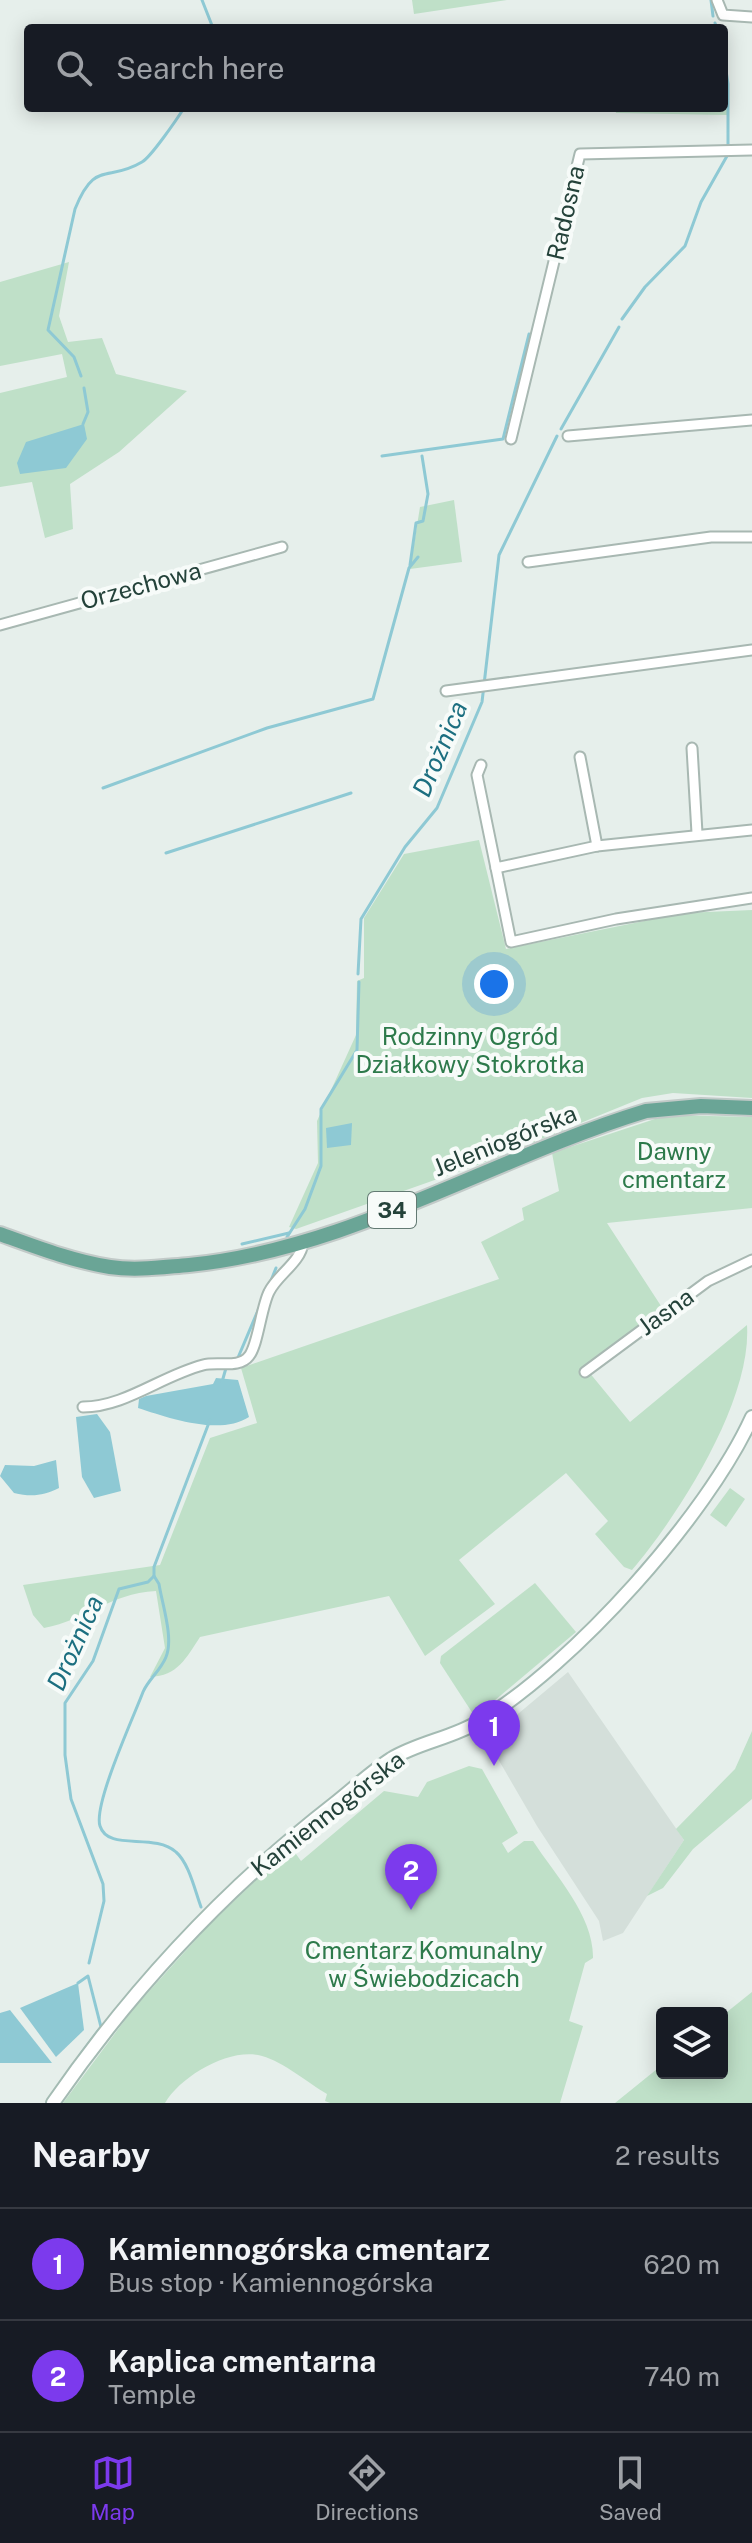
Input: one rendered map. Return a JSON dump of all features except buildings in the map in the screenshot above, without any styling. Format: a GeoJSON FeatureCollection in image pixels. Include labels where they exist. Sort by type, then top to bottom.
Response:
{"type":"FeatureCollection","features":[{"type":"Feature","properties":{"kind":"main road","name":"Jeleniogórska"},"geometry":{"type":"LineString","coordinates":[[0,1234],[72,1259],[111,1268],[144,1269],[221,1262],[303,1243],[638,1114],[675,1107],[752,1108]]}},
{"type":"Feature","properties":{"kind":"street"},"geometry":{"type":"LineString","coordinates":[[717,0],[723,15],[752,17]]}},
{"type":"Feature","properties":{"kind":"street","name":"Radosna"},"geometry":{"type":"LineString","coordinates":[[511,439],[580,154],[752,150]]}},
{"type":"Feature","properties":{"kind":"street"},"geometry":{"type":"LineString","coordinates":[[568,436],[752,420]]}},
{"type":"Feature","properties":{"kind":"street"},"geometry":{"type":"LineString","coordinates":[[528,562],[711,537],[752,537]]}},
{"type":"Feature","properties":{"kind":"street","name":"Orzechowa"},"geometry":{"type":"LineString","coordinates":[[0,625],[282,547]]}},
{"type":"Feature","properties":{"kind":"street"},"geometry":{"type":"LineString","coordinates":[[446,691],[752,650]]}},
{"type":"Feature","properties":{"kind":"street"},"geometry":{"type":"LineString","coordinates":[[692,748],[697,833]]}},
{"type":"Feature","properties":{"kind":"street"},"geometry":{"type":"LineString","coordinates":[[580,757],[597,846]]}},
{"type":"Feature","properties":{"kind":"street"},"geometry":{"type":"LineString","coordinates":[[481,765],[477,775],[511,942],[616,919],[752,898]]}},
{"type":"Feature","properties":{"kind":"street"},"geometry":{"type":"LineString","coordinates":[[496,868],[597,846],[697,833],[752,830]]}},
{"type":"Feature","properties":{"kind":"street"},"geometry":{"type":"LineString","coordinates":[[83,1407],[112,1404],[165,1376],[207,1363],[239,1364],[251,1355],[267,1294],[276,1277],[302,1250],[303,1243]]}},
{"type":"Feature","properties":{"kind":"street","name":"Jasna"},"geometry":{"type":"LineString","coordinates":[[585,1372],[708,1281],[752,1260]]}},
{"type":"Feature","properties":{"kind":"street","name":"Kamiennogórska"},"geometry":{"type":"LineString","coordinates":[[53,2103],[127,2007],[230,1892],[302,1829],[392,1759],[463,1730],[493,1713],[539,1676],[603,1616],[679,1532],[732,1455],[752,1417]]}},
{"type":"Feature","properties":{"kind":"shaded area"},"geometry":{"type":"Polygon","coordinates":[[[568,1672],[684,1840],[623,1933],[603,1941],[599,1921],[537,1826],[487,1740],[568,1672]]]}},
{"type":"Feature","properties":{"kind":"green space"},"geometry":{"type":"Polygon","coordinates":[[[412,0],[507,0],[414,14],[412,0]]]}},
{"type":"Feature","properties":{"kind":"green space"},"geometry":{"type":"Polygon","coordinates":[[[728,112],[728,115],[616,113],[728,112]]]}},
{"type":"Feature","properties":{"kind":"green space"},"geometry":{"type":"Polygon","coordinates":[[[69,262],[59,316],[68,342],[102,338],[116,374],[187,391],[119,452],[70,484],[73,529],[45,538],[32,482],[0,487],[0,393],[67,377],[62,354],[0,366],[0,282],[69,262]]]}},
{"type":"Feature","properties":{"kind":"green space"},"geometry":{"type":"Polygon","coordinates":[[[454,500],[462,562],[410,569],[420,507],[454,500]]]}},
{"type":"Feature","properties":{"kind":"green space","name":"Rodzinny Ogród Działkowy Stokrotka"},"geometry":{"type":"Polygon","coordinates":[[[479,840],[506,949],[684,913],[752,910],[752,1098],[673,1093],[642,1098],[480,1164],[296,1229],[289,1227],[318,1163],[317,1121],[356,1035],[357,981],[364,978],[364,918],[404,854],[479,840]]]}},
{"type":"Feature","properties":{"kind":"green space","name":"Dawny cmentarz"},"geometry":{"type":"Polygon","coordinates":[[[667,1115],[752,1117],[752,1208],[607,1223],[663,1309],[584,1366],[630,1422],[747,1325],[745,1355],[738,1388],[709,1456],[670,1520],[632,1570],[624,1567],[595,1534],[608,1521],[566,1473],[459,1560],[495,1604],[425,1656],[389,1596],[200,1637],[174,1669],[150,1677],[165,1648],[156,1591],[124,1597],[44,1628],[33,1615],[23,1585],[160,1565],[210,1438],[257,1423],[241,1368],[499,1279],[481,1242],[524,1220],[522,1208],[559,1191],[552,1153],[667,1115]]]}},
{"type":"Feature","properties":{"kind":"green space"},"geometry":{"type":"Polygon","coordinates":[[[730,1488],[745,1499],[726,1527],[710,1515],[730,1488]]]}},
{"type":"Feature","properties":{"kind":"green space"},"geometry":{"type":"Polygon","coordinates":[[[535,1583],[576,1632],[475,1717],[440,1663],[441,1656],[535,1583]]]}},
{"type":"Feature","properties":{"kind":"green space"},"geometry":{"type":"Polygon","coordinates":[[[752,1731],[752,1799],[693,1849],[663,1888],[647,1896],[684,1840],[676,1829],[735,1769],[752,1731]]]}},
{"type":"Feature","properties":{"kind":"green space","name":"Cmentarz Komunalny w Świebodzicach"},"geometry":{"type":"Polygon","coordinates":[[[469,1766],[482,1769],[518,1833],[502,1843],[508,1853],[524,1841],[533,1841],[572,1896],[592,1942],[593,1958],[585,1963],[569,2021],[583,2026],[560,2103],[330,2103],[325,2101],[327,2094],[287,2068],[262,2056],[249,2054],[221,2060],[194,2074],[165,2103],[63,2103],[134,2008],[209,1925],[291,1847],[301,1861],[384,1791],[418,1797],[427,1782],[469,1766]]]}},
{"type":"Feature","properties":{"kind":"green space"},"geometry":{"type":"Polygon","coordinates":[[[752,1992],[752,2103],[615,2103],[656,2070],[656,2079],[728,2079],[728,2011],[752,1992]]]}},
{"type":"Feature","properties":{"kind":"water"},"geometry":{"type":"Polygon","coordinates":[[[84,424],[87,439],[66,468],[20,474],[17,463],[26,442],[84,424]]]}},
{"type":"Feature","properties":{"kind":"water"},"geometry":{"type":"Polygon","coordinates":[[[352,1123],[351,1145],[327,1148],[326,1128],[352,1123]]]}},
{"type":"Feature","properties":{"kind":"water"},"geometry":{"type":"Polygon","coordinates":[[[216,1378],[238,1380],[249,1417],[224,1425],[209,1425],[138,1408],[139,1399],[146,1396],[213,1384],[216,1378]]]}},
{"type":"Feature","properties":{"kind":"water"},"geometry":{"type":"Polygon","coordinates":[[[97,1414],[110,1432],[121,1491],[94,1498],[82,1477],[76,1417],[97,1414]]]}},
{"type":"Feature","properties":{"kind":"water"},"geometry":{"type":"Polygon","coordinates":[[[56,1460],[59,1488],[48,1493],[14,1493],[0,1476],[5,1465],[34,1466],[56,1460]]]}},
{"type":"Feature","properties":{"kind":"water"},"geometry":{"type":"Polygon","coordinates":[[[78,1983],[84,2030],[56,2057],[20,2008],[78,1983]]]}},
{"type":"Feature","properties":{"kind":"water"},"geometry":{"type":"Polygon","coordinates":[[[10,2010],[52,2063],[0,2063],[0,2013],[10,2010]]]}},
{"type":"Feature","properties":{"kind":"waterway"},"geometry":{"type":"LineString","coordinates":[[202,0],[211,24]]}},
{"type":"Feature","properties":{"kind":"waterway","name":"Drożnica"},"geometry":{"type":"LineString","coordinates":[[711,0],[713,16]]}},
{"type":"Feature","properties":{"kind":"waterway","name":"Drożnica"},"geometry":{"type":"LineString","coordinates":[[728,84],[728,112]]}},
{"type":"Feature","properties":{"kind":"waterway"},"geometry":{"type":"LineString","coordinates":[[81,376],[74,357],[48,330],[75,209],[82,193],[96,178],[130,168],[146,159],[181,112]]}},
{"type":"Feature","properties":{"kind":"waterway","name":"Drożnica"},"geometry":{"type":"LineString","coordinates":[[728,112],[728,146]]}},
{"type":"Feature","properties":{"kind":"waterway","name":"Drożnica"},"geometry":{"type":"LineString","coordinates":[[622,319],[645,287],[685,246],[701,202],[727,156]]}},
{"type":"Feature","properties":{"kind":"waterway","name":"Drożnica"},"geometry":{"type":"LineString","coordinates":[[561,429],[619,327]]}},
{"type":"Feature","properties":{"kind":"waterway"},"geometry":{"type":"LineString","coordinates":[[382,456],[503,439],[529,334]]}},
{"type":"Feature","properties":{"kind":"waterway"},"geometry":{"type":"LineString","coordinates":[[83,424],[88,412],[84,388]]}},
{"type":"Feature","properties":{"kind":"waterway","name":"Drożnica"},"geometry":{"type":"LineString","coordinates":[[358,974],[361,919],[405,847],[437,808],[482,702],[499,555],[557,436]]}},
{"type":"Feature","properties":{"kind":"waterway"},"geometry":{"type":"LineString","coordinates":[[410,565],[416,523],[423,521],[428,494],[422,456]]}},
{"type":"Feature","properties":{"kind":"waterway"},"geometry":{"type":"LineString","coordinates":[[103,788],[267,728],[373,699],[409,568],[418,557]]}},
{"type":"Feature","properties":{"kind":"waterway"},"geometry":{"type":"LineString","coordinates":[[166,853],[351,793]]}},
{"type":"Feature","properties":{"kind":"waterway","name":"Drożnica"},"geometry":{"type":"LineString","coordinates":[[287,1237],[305,1209],[321,1166],[321,1109],[357,1050],[359,982]]}},
{"type":"Feature","properties":{"kind":"waterway"},"geometry":{"type":"LineString","coordinates":[[242,1244],[289,1233]]}},
{"type":"Feature","properties":{"kind":"waterway","name":"Drożnica"},"geometry":{"type":"LineString","coordinates":[[270,1283],[276,1268]]}},
{"type":"Feature","properties":{"kind":"waterway","name":"Drożnica"},"geometry":{"type":"LineString","coordinates":[[237,1360],[259,1308]]}},
{"type":"Feature","properties":{"kind":"waterway","name":"Drożnica"},"geometry":{"type":"LineString","coordinates":[[222,1382],[226,1368]]}},
{"type":"Feature","properties":{"kind":"waterway","name":"Drożnica"},"geometry":{"type":"LineString","coordinates":[[89,1963],[104,1901],[103,1884],[71,1799],[65,1755],[65,1703],[93,1661],[119,1589],[148,1582],[154,1576],[154,1567],[210,1420]]}},
{"type":"Feature","properties":{"kind":"waterway"},"geometry":{"type":"LineString","coordinates":[[154,1576],[159,1584],[167,1621],[168,1649],[164,1662],[143,1692],[116,1760],[102,1800],[100,1826],[112,1838],[156,1843],[176,1852],[188,1870],[201,1907]]}},
{"type":"Feature","properties":{"kind":"waterway","name":"Drożnica"},"geometry":{"type":"LineString","coordinates":[[78,1983],[88,1976],[101,2027],[80,2055]]}},
{"type":"Feature","properties":{"kind":"place","name":"Kamiennogórska cmentarz"},"geometry":{"type":"Point","coordinates":[494,1766]}},
{"type":"Feature","properties":{"kind":"place","name":"Kaplica cmentarna"},"geometry":{"type":"Point","coordinates":[411,1910]}}]}
